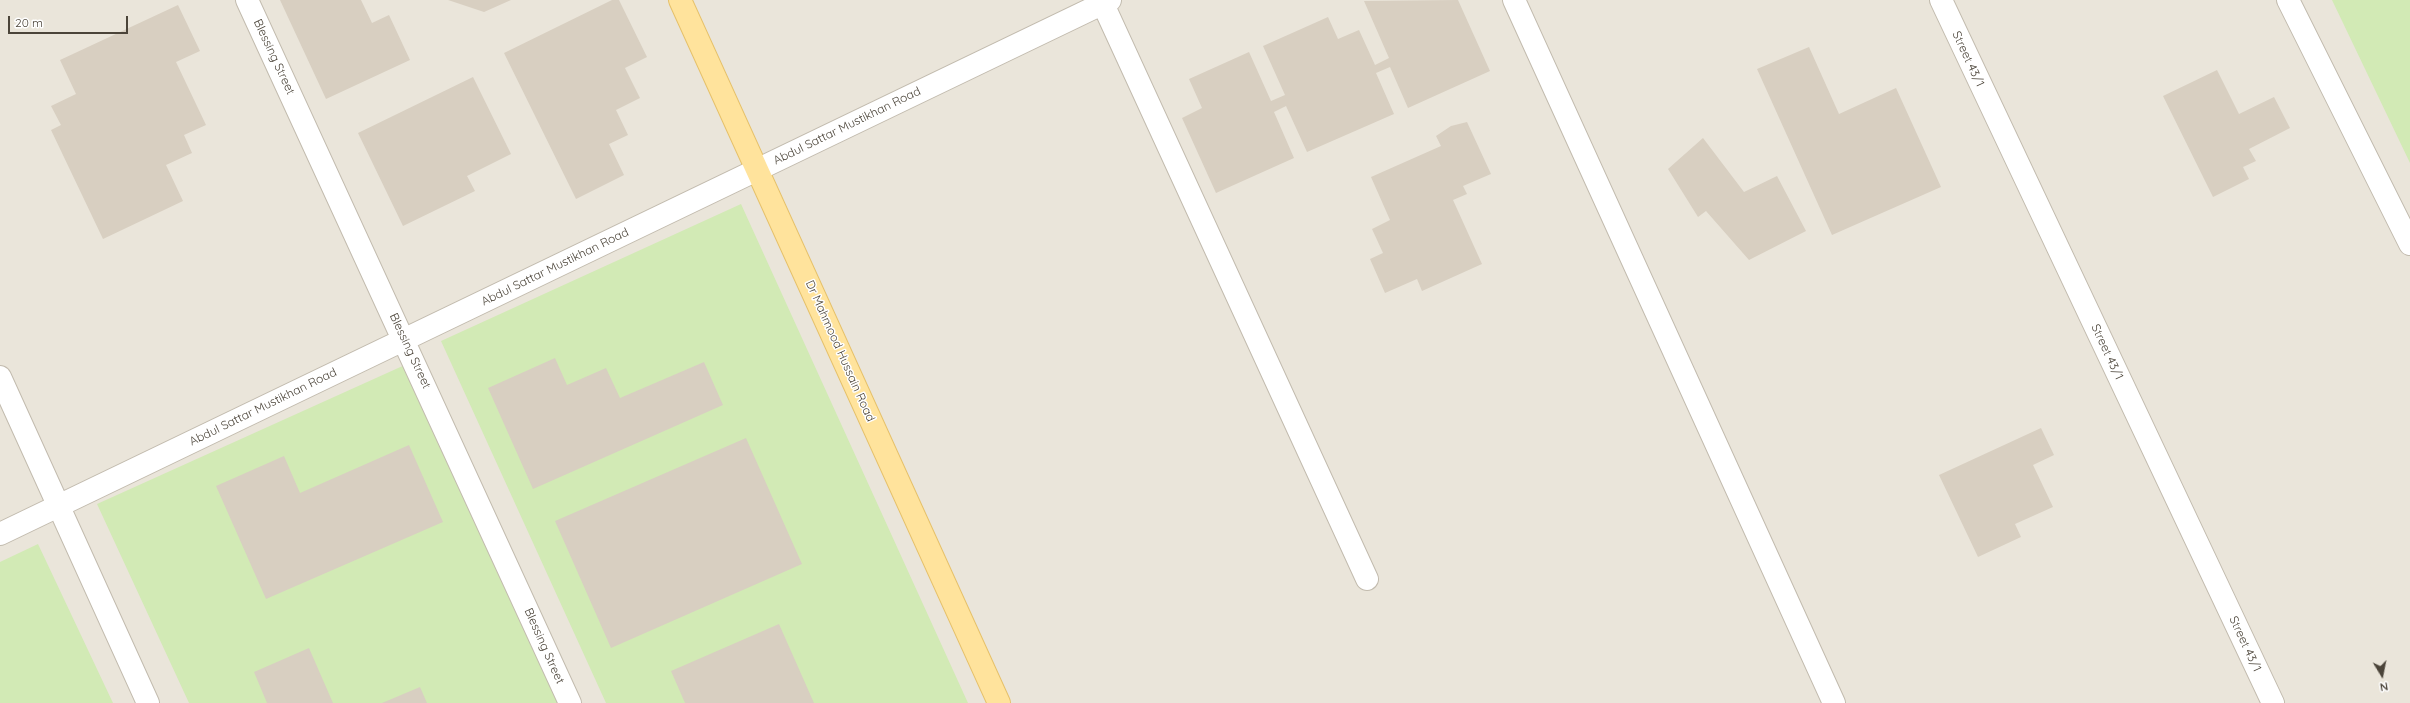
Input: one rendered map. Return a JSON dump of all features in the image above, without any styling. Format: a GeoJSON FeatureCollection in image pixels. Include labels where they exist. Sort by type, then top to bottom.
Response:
{"type":"FeatureCollection","features":[{"type":"Feature","properties":{"kind":"main road","name":"Dr Mahmood Hussain Road"},"geometry":{"type":"LineString","coordinates":[[680,0],[999,703]]}},
{"type":"Feature","properties":{"kind":"street","name":"Blessing Street"},"geometry":{"type":"LineString","coordinates":[[248,0],[405,339],[570,703]]}},
{"type":"Feature","properties":{"kind":"street"},"geometry":{"type":"LineString","coordinates":[[1514,0],[1834,703]]}},
{"type":"Feature","properties":{"kind":"street","name":"Street 43/1"},"geometry":{"type":"LineString","coordinates":[[1941,0],[2273,703]]}},
{"type":"Feature","properties":{"kind":"street"},"geometry":{"type":"LineString","coordinates":[[2288,0],[2410,244]]}},
{"type":"Feature","properties":{"kind":"street","name":"Abdul Sattar Mustikhan Road"},"geometry":{"type":"LineString","coordinates":[[0,534],[1106,2]]}},
{"type":"Feature","properties":{"kind":"street"},"geometry":{"type":"LineString","coordinates":[[1106,2],[1367,579]]}},
{"type":"Feature","properties":{"kind":"street"},"geometry":{"type":"LineString","coordinates":[[0,377],[148,703]]}},
{"type":"Feature","properties":{"kind":"shaded area"},"geometry":{"type":"Polygon","coordinates":[[[0,0],[2410,0],[2410,703],[0,703],[0,0]]]}},
{"type":"Feature","properties":{"kind":"green space"},"geometry":{"type":"Polygon","coordinates":[[[2332,0],[2410,0],[2410,163],[2332,0]]]}},
{"type":"Feature","properties":{"kind":"green space"},"geometry":{"type":"Polygon","coordinates":[[[741,204],[968,703],[606,703],[441,341],[741,204]]]}},
{"type":"Feature","properties":{"kind":"green space"},"geometry":{"type":"Polygon","coordinates":[[[407,364],[559,703],[189,703],[97,504],[407,364]]]}},
{"type":"Feature","properties":{"kind":"green space"},"geometry":{"type":"Polygon","coordinates":[[[38,544],[113,703],[0,703],[0,562],[38,544]]]}},
{"type":"Feature","properties":{"kind":"building"},"geometry":{"type":"Polygon","coordinates":[[[280,0],[361,0],[372,23],[389,15],[410,60],[326,99],[280,0]]]}},
{"type":"Feature","properties":{"kind":"building"},"geometry":{"type":"Polygon","coordinates":[[[448,0],[511,0],[484,12],[448,0]]]}},
{"type":"Feature","properties":{"kind":"building"},"geometry":{"type":"Polygon","coordinates":[[[612,0],[619,0],[647,57],[625,68],[640,98],[616,110],[628,135],[609,144],[624,175],[576,199],[504,53],[612,0]]]}},
{"type":"Feature","properties":{"kind":"building"},"geometry":{"type":"Polygon","coordinates":[[[1458,0],[1490,71],[1408,108],[1390,67],[1376,73],[1394,114],[1307,152],[1286,106],[1274,112],[1294,158],[1216,193],[1182,118],[1202,108],[1189,79],[1249,52],[1271,101],[1285,95],[1263,46],[1328,17],[1338,39],[1359,30],[1375,65],[1389,58],[1364,1],[1458,0]]]}},
{"type":"Feature","properties":{"kind":"building"},"geometry":{"type":"Polygon","coordinates":[[[178,5],[200,51],[176,62],[206,125],[184,135],[192,153],[166,165],[183,201],[103,239],[51,130],[61,125],[51,106],[76,94],[60,60],[178,5]]]}},
{"type":"Feature","properties":{"kind":"building"},"geometry":{"type":"Polygon","coordinates":[[[1809,47],[1839,114],[1896,88],[1941,187],[1832,235],[1757,69],[1809,47]]]}},
{"type":"Feature","properties":{"kind":"building"},"geometry":{"type":"Polygon","coordinates":[[[2217,70],[2239,114],[2274,97],[2290,128],[2249,149],[2256,161],[2243,167],[2249,179],[2213,197],[2163,96],[2217,70]]]}},
{"type":"Feature","properties":{"kind":"building"},"geometry":{"type":"Polygon","coordinates":[[[473,77],[511,154],[467,176],[475,191],[403,226],[358,133],[473,77]]]}},
{"type":"Feature","properties":{"kind":"building"},"geometry":{"type":"Polygon","coordinates":[[[1467,122],[1491,174],[1463,186],[1467,194],[1453,200],[1482,264],[1422,291],[1417,279],[1385,293],[1370,259],[1383,253],[1372,229],[1390,220],[1371,177],[1441,146],[1436,136],[1451,126],[1467,122]]]}},
{"type":"Feature","properties":{"kind":"building"},"geometry":{"type":"Polygon","coordinates":[[[1703,138],[1744,192],[1777,176],[1806,231],[1749,260],[1706,211],[1698,217],[1668,169],[1703,138]]]}},
{"type":"Feature","properties":{"kind":"building"},"geometry":{"type":"Polygon","coordinates":[[[555,358],[567,385],[606,368],[620,398],[704,362],[723,405],[533,489],[488,388],[555,358]]]}},
{"type":"Feature","properties":{"kind":"building"},"geometry":{"type":"Polygon","coordinates":[[[2041,428],[2054,455],[2033,465],[2053,507],[2015,524],[2021,537],[1978,557],[1939,475],[2041,428]]]}},
{"type":"Feature","properties":{"kind":"building"},"geometry":{"type":"Polygon","coordinates":[[[746,438],[802,564],[611,648],[555,521],[746,438]]]}},
{"type":"Feature","properties":{"kind":"building"},"geometry":{"type":"Polygon","coordinates":[[[409,445],[443,522],[266,599],[216,486],[284,456],[300,493],[409,445]]]}},
{"type":"Feature","properties":{"kind":"building"},"geometry":{"type":"Polygon","coordinates":[[[779,624],[814,703],[685,703],[671,671],[779,624]]]}},
{"type":"Feature","properties":{"kind":"building"},"geometry":{"type":"Polygon","coordinates":[[[309,648],[333,703],[267,703],[254,672],[309,648]]]}},
{"type":"Feature","properties":{"kind":"building"},"geometry":{"type":"Polygon","coordinates":[[[420,687],[427,703],[382,703],[420,687]]]}}]}
